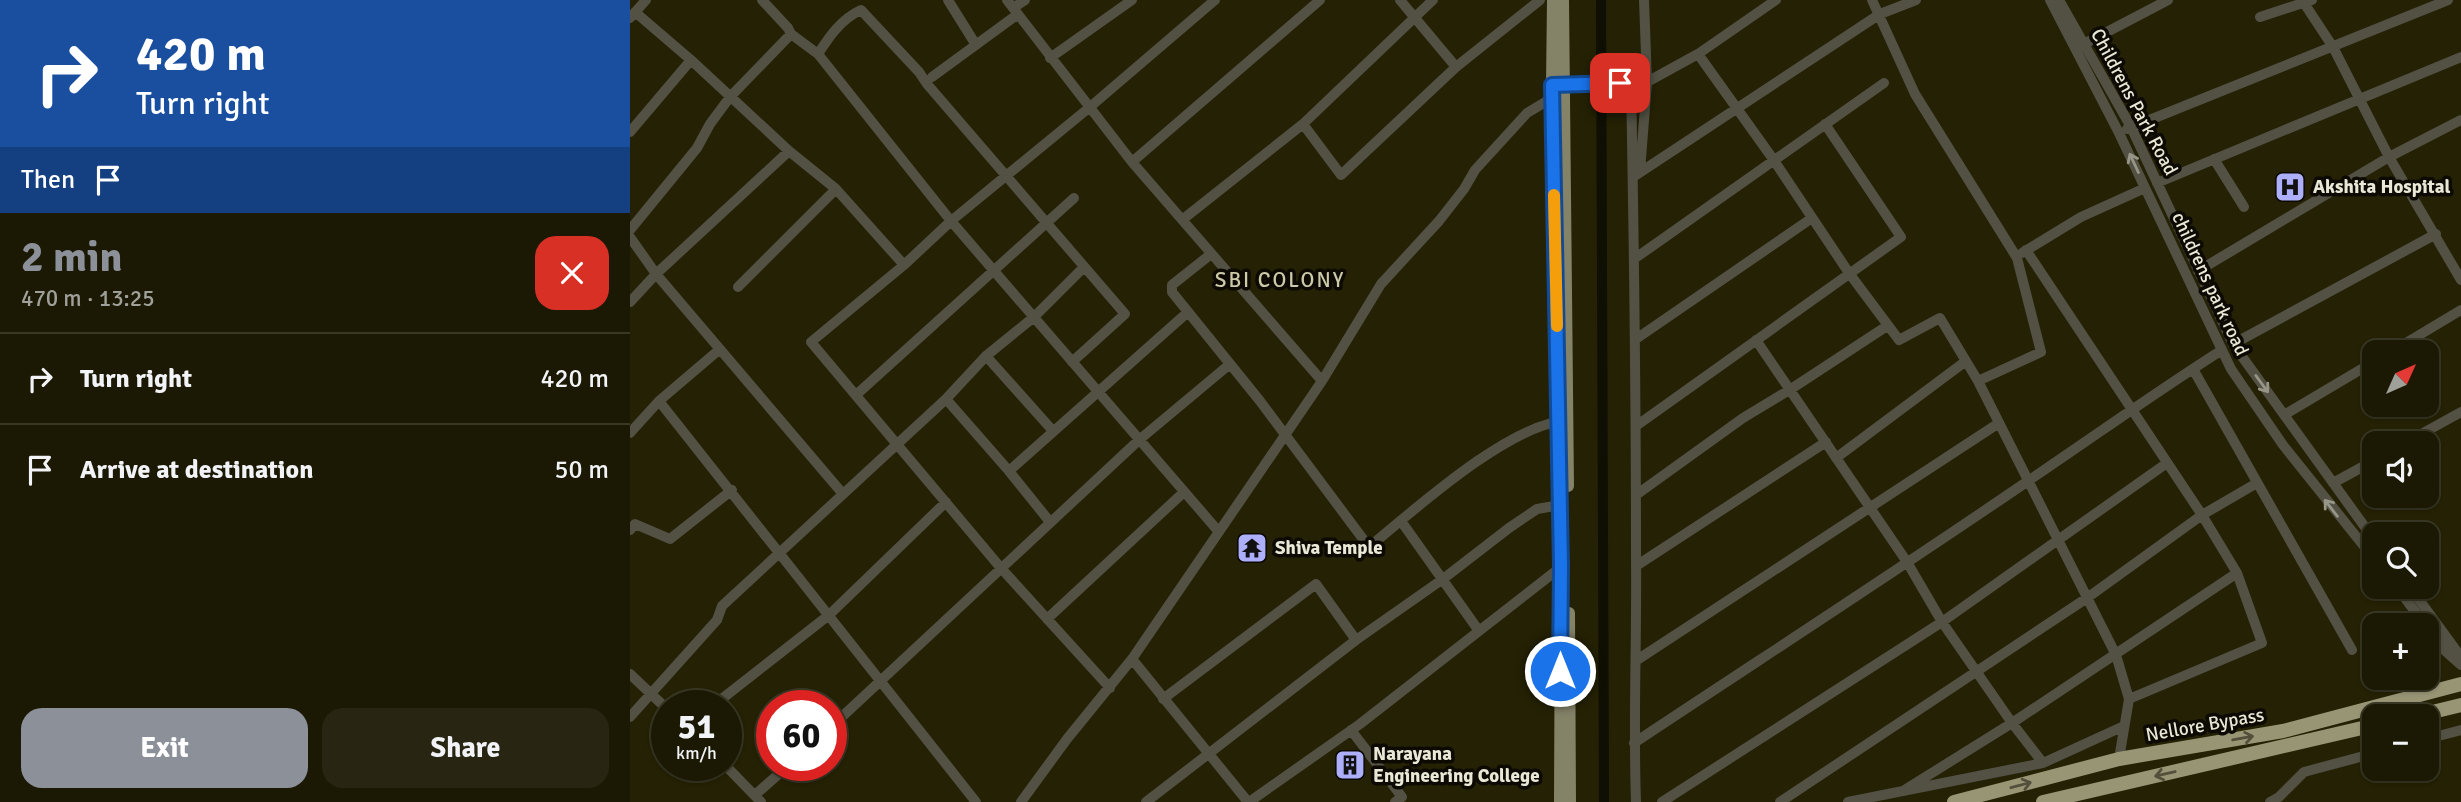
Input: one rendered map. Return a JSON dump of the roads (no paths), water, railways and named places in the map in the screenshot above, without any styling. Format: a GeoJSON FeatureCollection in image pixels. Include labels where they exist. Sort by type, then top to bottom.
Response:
{"type":"FeatureCollection","features":[{"type":"Feature","properties":{"kind":"highway","name":"Nellore Bypass"},"geometry":{"type":"LineString","coordinates":[[1954,802],[2119,759],[2283,731],[2461,684]]}},
{"type":"Feature","properties":{"kind":"highway"},"geometry":{"type":"LineString","coordinates":[[2439,710],[2461,705]]}},
{"type":"Feature","properties":{"kind":"highway","name":"Nellore Bypass"},"geometry":{"type":"LineString","coordinates":[[2043,802],[2362,729]]}},
{"type":"Feature","properties":{"kind":"main road"},"geometry":{"type":"LineString","coordinates":[[1553,0],[1570,802]]}},
{"type":"Feature","properties":{"kind":"main road"},"geometry":{"type":"LineString","coordinates":[[1555,89],[1563,0]]}},
{"type":"Feature","properties":{"kind":"main road"},"geometry":{"type":"LineString","coordinates":[[1560,802],[1560,505],[1563,421]]}},
{"type":"Feature","properties":{"kind":"street"},"geometry":{"type":"LineString","coordinates":[[646,0],[632,15],[691,60],[789,152],[836,189],[904,265]]}},
{"type":"Feature","properties":{"kind":"street"},"geometry":{"type":"LineString","coordinates":[[762,0],[791,34],[818,54],[951,221],[1219,532]]}},
{"type":"Feature","properties":{"kind":"street"},"geometry":{"type":"LineString","coordinates":[[948,0],[976,45]]}},
{"type":"Feature","properties":{"kind":"street"},"geometry":{"type":"LineString","coordinates":[[932,77],[976,45],[1013,7],[1025,0]]}},
{"type":"Feature","properties":{"kind":"street"},"geometry":{"type":"LineString","coordinates":[[1050,58],[1132,0]]}},
{"type":"Feature","properties":{"kind":"street"},"geometry":{"type":"LineString","coordinates":[[1110,688],[1000,567],[811,342],[1215,0]]}},
{"type":"Feature","properties":{"kind":"street"},"geometry":{"type":"LineString","coordinates":[[1132,162],[1320,0]]}},
{"type":"Feature","properties":{"kind":"street"},"geometry":{"type":"LineString","coordinates":[[1400,0],[1456,67]]}},
{"type":"Feature","properties":{"kind":"street"},"geometry":{"type":"LineString","coordinates":[[1182,219],[1303,124],[1433,0]]}},
{"type":"Feature","properties":{"kind":"street"},"geometry":{"type":"LineString","coordinates":[[1303,124],[1341,176],[1456,67],[1540,0]]}},
{"type":"Feature","properties":{"kind":"street"},"geometry":{"type":"LineString","coordinates":[[1636,802],[1634,259],[1636,174],[1647,82],[1644,0]]}},
{"type":"Feature","properties":{"kind":"street"},"geometry":{"type":"LineString","coordinates":[[1021,802],[1067,739],[1132,659],[1322,382],[1381,284],[1439,221],[1475,170],[1518,122],[1555,89],[1581,84],[1647,82],[1698,54],[1776,0]]}},
{"type":"Feature","properties":{"kind":"street"},"geometry":{"type":"LineString","coordinates":[[1872,0],[1915,94],[2017,258],[2041,352],[1978,381]]}},
{"type":"Feature","properties":{"kind":"street"},"geometry":{"type":"LineString","coordinates":[[1636,174],[1880,14],[1916,0]]}},
{"type":"Feature","properties":{"kind":"street","name":"childrens park road"},"geometry":{"type":"LineString","coordinates":[[2050,0],[2119,133],[2231,369],[2283,445],[2362,544]]}},
{"type":"Feature","properties":{"kind":"street","name":"Childrens Park Road"},"geometry":{"type":"LineString","coordinates":[[2059,0],[2131,127],[2233,344],[2362,523]]}},
{"type":"Feature","properties":{"kind":"street"},"geometry":{"type":"LineString","coordinates":[[2084,44],[2168,0]]}},
{"type":"Feature","properties":{"kind":"street"},"geometry":{"type":"LineString","coordinates":[[2119,133],[2448,0]]}},
{"type":"Feature","properties":{"kind":"street"},"geometry":{"type":"LineString","coordinates":[[2260,17],[2308,2],[2362,100],[2389,157],[2461,280]]}},
{"type":"Feature","properties":{"kind":"street"},"geometry":{"type":"LineString","coordinates":[[1013,7],[1132,162],[1322,382]]}},
{"type":"Feature","properties":{"kind":"street"},"geometry":{"type":"LineString","coordinates":[[818,54],[831,34],[849,16],[861,10],[919,72],[1046,225],[1125,314],[1072,362]]}},
{"type":"Feature","properties":{"kind":"street"},"geometry":{"type":"LineString","coordinates":[[630,230],[697,148],[710,124],[730,97],[791,34]]}},
{"type":"Feature","properties":{"kind":"street"},"geometry":{"type":"LineString","coordinates":[[1698,54],[1887,326],[1899,340],[1940,318],[1978,381],[2116,655],[2129,698],[2119,759]]}},
{"type":"Feature","properties":{"kind":"street"},"geometry":{"type":"LineString","coordinates":[[2157,183],[2461,57]]}},
{"type":"Feature","properties":{"kind":"street"},"geometry":{"type":"LineString","coordinates":[[630,132],[691,60]]}},
{"type":"Feature","properties":{"kind":"street"},"geometry":{"type":"LineString","coordinates":[[1626,83],[1636,174]]}},
{"type":"Feature","properties":{"kind":"street"},"geometry":{"type":"LineString","coordinates":[[1634,259],[1884,83]]}},
{"type":"Feature","properties":{"kind":"street"},"geometry":{"type":"LineString","coordinates":[[2198,271],[2389,157],[2461,121]]}},
{"type":"Feature","properties":{"kind":"street"},"geometry":{"type":"LineString","coordinates":[[1636,426],[1901,237],[1825,124]]}},
{"type":"Feature","properties":{"kind":"street"},"geometry":{"type":"LineString","coordinates":[[630,302],[656,274],[789,152]]}},
{"type":"Feature","properties":{"kind":"street"},"geometry":{"type":"LineString","coordinates":[[2214,159],[2244,207]]}},
{"type":"Feature","properties":{"kind":"street"},"geometry":{"type":"LineString","coordinates":[[2017,258],[2081,217],[2145,188]]}},
{"type":"Feature","properties":{"kind":"street"},"geometry":{"type":"LineString","coordinates":[[738,287],[836,189]]}},
{"type":"Feature","properties":{"kind":"street"},"geometry":{"type":"LineString","coordinates":[[856,395],[1074,198]]}},
{"type":"Feature","properties":{"kind":"street"},"geometry":{"type":"LineString","coordinates":[[1636,339],[1812,218]]}},
{"type":"Feature","properties":{"kind":"street"},"geometry":{"type":"LineString","coordinates":[[2233,344],[2436,234]]}},
{"type":"Feature","properties":{"kind":"street"},"geometry":{"type":"LineString","coordinates":[[630,237],[656,274],[843,494]]}},
{"type":"Feature","properties":{"kind":"street"},"geometry":{"type":"LineString","coordinates":[[2026,250],[2202,515],[2237,573],[2262,643],[2129,698]]}},
{"type":"Feature","properties":{"kind":"street"},"geometry":{"type":"LineString","coordinates":[[1211,254],[1171,285],[1172,292],[1369,547],[1490,452],[1544,424],[1563,421]]}},
{"type":"Feature","properties":{"kind":"street"},"geometry":{"type":"LineString","coordinates":[[656,690],[717,620],[722,606],[946,399],[986,356],[1034,317],[1084,267]]}},
{"type":"Feature","properties":{"kind":"street"},"geometry":{"type":"LineString","coordinates":[[2411,340],[2461,310]]}},
{"type":"Feature","properties":{"kind":"street"},"geometry":{"type":"LineString","coordinates":[[1009,471],[1188,312]]}},
{"type":"Feature","properties":{"kind":"street"},"geometry":{"type":"LineString","coordinates":[[1636,495],[1742,418],[1887,326]]}},
{"type":"Feature","properties":{"kind":"street"},"geometry":{"type":"LineString","coordinates":[[1756,340],[1908,562],[1942,622],[2043,763]]}},
{"type":"Feature","properties":{"kind":"street"},"geometry":{"type":"LineString","coordinates":[[630,433],[659,401],[720,349]]}},
{"type":"Feature","properties":{"kind":"street"},"geometry":{"type":"LineString","coordinates":[[1634,743],[2029,481],[2131,408],[2222,350]]}},
{"type":"Feature","properties":{"kind":"street"},"geometry":{"type":"LineString","coordinates":[[986,356],[1054,431]]}},
{"type":"Feature","properties":{"kind":"street"},"geometry":{"type":"LineString","coordinates":[[1836,458],[1966,361]]}},
{"type":"Feature","properties":{"kind":"street"},"geometry":{"type":"LineString","coordinates":[[847,713],[1000,567],[1139,440],[1230,364]]}},
{"type":"Feature","properties":{"kind":"street"},"geometry":{"type":"LineString","coordinates":[[2193,369],[2352,650]]}},
{"type":"Feature","properties":{"kind":"street"},"geometry":{"type":"LineString","coordinates":[[2284,415],[2362,369]]}},
{"type":"Feature","properties":{"kind":"street"},"geometry":{"type":"LineString","coordinates":[[946,399],[1050,522]]}},
{"type":"Feature","properties":{"kind":"street"},"geometry":{"type":"LineString","coordinates":[[659,401],[976,802]]}},
{"type":"Feature","properties":{"kind":"street"},"geometry":{"type":"LineString","coordinates":[[2427,431],[2461,412]]}},
{"type":"Feature","properties":{"kind":"street"},"geometry":{"type":"LineString","coordinates":[[1637,660],[1999,423]]}},
{"type":"Feature","properties":{"kind":"street"},"geometry":{"type":"LineString","coordinates":[[1636,566],[1826,442]]}},
{"type":"Feature","properties":{"kind":"street"},"geometry":{"type":"LineString","coordinates":[[1662,802],[1942,622],[2167,463]]}},
{"type":"Feature","properties":{"kind":"street"},"geometry":{"type":"LineString","coordinates":[[2333,483],[2362,467]]}},
{"type":"Feature","properties":{"kind":"street"},"geometry":{"type":"LineString","coordinates":[[1780,802],[2087,598],[2202,515],[2257,483]]}},
{"type":"Feature","properties":{"kind":"street"},"geometry":{"type":"LineString","coordinates":[[630,530],[635,524],[670,540],[732,491]]}},
{"type":"Feature","properties":{"kind":"street"},"geometry":{"type":"LineString","coordinates":[[1047,619],[1184,492]]}},
{"type":"Feature","properties":{"kind":"street"},"geometry":{"type":"LineString","coordinates":[[733,690],[830,615],[946,502]]}},
{"type":"Feature","properties":{"kind":"street"},"geometry":{"type":"LineString","coordinates":[[1146,802],[1356,640],[1443,579],[1509,528],[1537,509],[1560,505]]}},
{"type":"Feature","properties":{"kind":"street"},"geometry":{"type":"LineString","coordinates":[[1401,521],[1479,631]]}},
{"type":"Feature","properties":{"kind":"street"},"geometry":{"type":"LineString","coordinates":[[1132,659],[1248,802],[1351,730],[1561,566]]}},
{"type":"Feature","properties":{"kind":"street"},"geometry":{"type":"LineString","coordinates":[[1903,791],[2012,723],[2237,573]]}},
{"type":"Feature","properties":{"kind":"street"},"geometry":{"type":"LineString","coordinates":[[1163,698],[1316,584],[1356,640]]}},
{"type":"Feature","properties":{"kind":"street"},"geometry":{"type":"LineString","coordinates":[[2418,599],[2457,652],[2461,665]]}},
{"type":"Feature","properties":{"kind":"street"},"geometry":{"type":"LineString","coordinates":[[2439,637],[2457,652]]}},
{"type":"Feature","properties":{"kind":"street"},"geometry":{"type":"LineString","coordinates":[[630,674],[651,694]]}},
{"type":"Feature","properties":{"kind":"street"},"geometry":{"type":"LineString","coordinates":[[630,717],[651,696]]}},
{"type":"Feature","properties":{"kind":"street"},"geometry":{"type":"LineString","coordinates":[[1848,802],[2043,763],[2124,726]]}},
{"type":"Feature","properties":{"kind":"street"},"geometry":{"type":"LineString","coordinates":[[1351,730],[1402,797],[1395,802]]}},
{"type":"Feature","properties":{"kind":"street"},"geometry":{"type":"LineString","coordinates":[[2439,736],[2461,730]]}},
{"type":"Feature","properties":{"kind":"street"},"geometry":{"type":"LineString","coordinates":[[2270,802],[2286,791],[2304,772],[2362,756]]}},
{"type":"Feature","properties":{"kind":"street"},"geometry":{"type":"LineString","coordinates":[[741,781],[759,798],[774,781]]}},
{"type":"Feature","properties":{"kind":"street"},"geometry":{"type":"LineString","coordinates":[[2286,791],[2290,802]]}},
{"type":"Feature","properties":{"kind":"waterway"},"geometry":{"type":"LineString","coordinates":[[1601,0],[1604,802]]}},
{"type":"Feature","properties":{"kind":"place","name":"Akshita Hospital"},"geometry":{"type":"Point","coordinates":[2290,187]}},
{"type":"Feature","properties":{"kind":"place","name":"Shiva Temple"},"geometry":{"type":"Point","coordinates":[1252,548]}},
{"type":"Feature","properties":{"kind":"place","name":"Narayana Engineering College"},"geometry":{"type":"Point","coordinates":[1350,765]}},
{"type":"Feature","properties":{"kind":"district","name":"SBI COLONY"},"geometry":{"type":"Point","coordinates":[1280,280]}}]}
